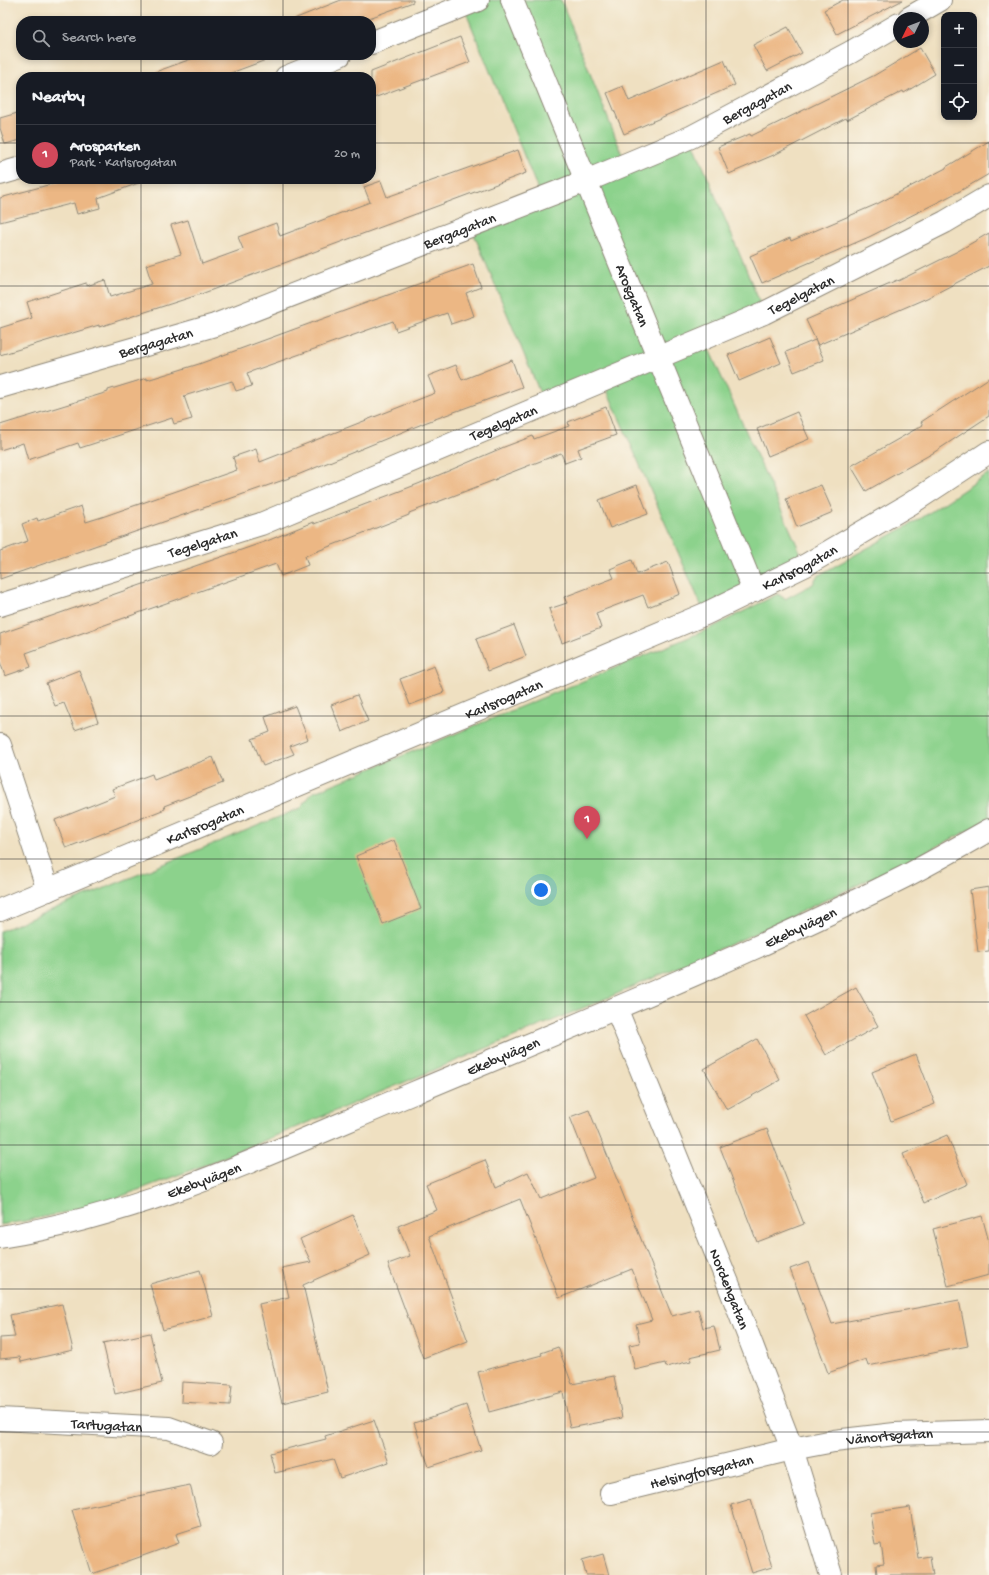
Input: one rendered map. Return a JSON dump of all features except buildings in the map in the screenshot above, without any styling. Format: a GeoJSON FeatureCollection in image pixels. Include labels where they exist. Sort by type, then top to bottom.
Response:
{"type":"FeatureCollection","features":[{"type":"Feature","properties":{"kind":"street"},"geometry":{"type":"LineString","coordinates":[[376,41],[478,0]]}},
{"type":"Feature","properties":{"kind":"street","name":"Arosgatan"},"geometry":{"type":"LineString","coordinates":[[512,0],[754,591]]}},
{"type":"Feature","properties":{"kind":"street"},"geometry":{"type":"LineString","coordinates":[[919,12],[940,0]]}},
{"type":"Feature","properties":{"kind":"street","name":"Bergagatan"},"geometry":{"type":"LineString","coordinates":[[0,387],[215,325],[586,181],[691,137],[893,27]]}},
{"type":"Feature","properties":{"kind":"street"},"geometry":{"type":"LineString","coordinates":[[298,72],[328,60]]}},
{"type":"Feature","properties":{"kind":"street"},"geometry":{"type":"LineString","coordinates":[[0,174],[16,169]]}},
{"type":"Feature","properties":{"kind":"street","name":"Tegelgatan"},"geometry":{"type":"LineString","coordinates":[[0,605],[261,524],[771,310],[945,222],[989,196]]}},
{"type":"Feature","properties":{"kind":"street","name":"Karlsrogatan"},"geometry":{"type":"LineString","coordinates":[[0,910],[698,617],[806,566],[910,504],[989,452]]}},
{"type":"Feature","properties":{"kind":"street"},"geometry":{"type":"LineString","coordinates":[[0,745],[48,890]]}},
{"type":"Feature","properties":{"kind":"street","name":"Ekebyvägen"},"geometry":{"type":"LineString","coordinates":[[0,1238],[102,1216],[212,1177],[616,1008],[768,942],[904,876],[989,830]]}},
{"type":"Feature","properties":{"kind":"street","name":"Nordengatan"},"geometry":{"type":"LineString","coordinates":[[616,1008],[728,1282],[792,1449],[831,1575]]}},
{"type":"Feature","properties":{"kind":"street","name":"Tartugatan"},"geometry":{"type":"LineString","coordinates":[[0,1419],[169,1428],[210,1443]]}},
{"type":"Feature","properties":{"kind":"street","name":"Vänortsgatan"},"geometry":{"type":"LineString","coordinates":[[792,1449],[834,1441],[895,1434],[989,1431]]}},
{"type":"Feature","properties":{"kind":"street","name":"Helsingforsgatan"},"geometry":{"type":"LineString","coordinates":[[611,1493],[792,1449]]}},
{"type":"Feature","properties":{"kind":"green space"},"geometry":{"type":"Polygon","coordinates":[[[478,0],[561,0],[626,164],[691,137],[764,313],[704,338],[806,565],[705,614],[603,381],[545,405],[471,227],[542,200],[463,5],[478,0]]]}},
{"type":"Feature","properties":{"kind":"green space"},"geometry":{"type":"Polygon","coordinates":[[[989,473],[989,820],[912,859],[756,933],[612,996],[210,1163],[98,1205],[0,1225],[0,931],[301,808],[312,793],[709,629],[778,594],[785,599],[813,584],[817,576],[920,519],[989,473]]]}},
{"type":"Feature","properties":{"kind":"place","name":"Arosparken"},"geometry":{"type":"Point","coordinates":[587,839]}}]}
